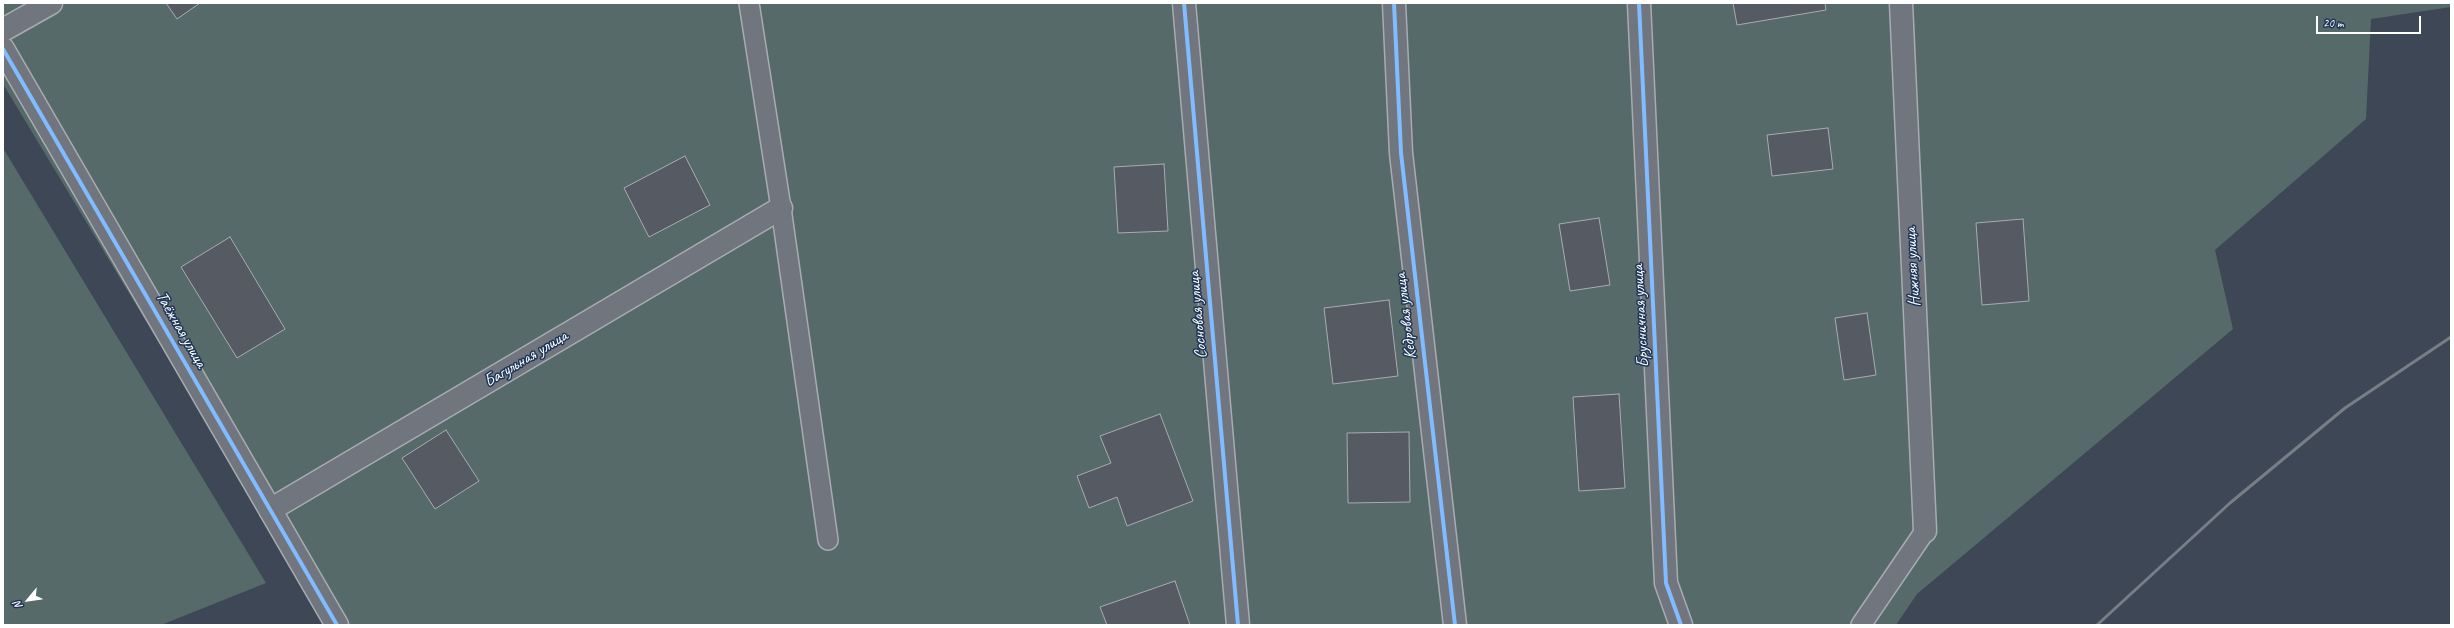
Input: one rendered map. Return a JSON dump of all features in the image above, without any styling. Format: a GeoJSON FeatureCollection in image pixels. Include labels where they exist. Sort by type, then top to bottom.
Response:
{"type":"FeatureCollection","features":[{"type":"Feature","properties":{"kind":"street"},"geometry":{"type":"LineString","coordinates":[[3,30],[51,3]]}},
{"type":"Feature","properties":{"kind":"street","name":"Сосновая улица"},"geometry":{"type":"LineString","coordinates":[[1184,3],[1238,625]]}},
{"type":"Feature","properties":{"kind":"street","name":"Кедровая улица"},"geometry":{"type":"LineString","coordinates":[[1394,3],[1401,153],[1455,625]]}},
{"type":"Feature","properties":{"kind":"street","name":"Брусничная улица"},"geometry":{"type":"LineString","coordinates":[[1639,3],[1666,584],[1680,625]]}},
{"type":"Feature","properties":{"kind":"street","name":"Нижняя улица"},"geometry":{"type":"LineString","coordinates":[[1901,3],[1925,531]]}},
{"type":"Feature","properties":{"kind":"street","name":"Таёжная улица"},"geometry":{"type":"LineString","coordinates":[[3,49],[337,625]]}},
{"type":"Feature","properties":{"kind":"street","name":"Багульная улица"},"geometry":{"type":"LineString","coordinates":[[270,510],[781,208]]}},
{"type":"Feature","properties":{"kind":"lane"},"geometry":{"type":"LineString","coordinates":[[749,3],[781,208],[828,540]]}},
{"type":"Feature","properties":{"kind":"lane"},"geometry":{"type":"LineString","coordinates":[[1861,625],[1925,531]]}},
{"type":"Feature","properties":{"kind":"green space"},"geometry":{"type":"Polygon","coordinates":[[[3,3],[2451,3],[2451,7],[2371,19],[2366,119],[2215,250],[2233,329],[1917,594],[1896,625],[329,625],[3,84],[3,3]]]}},
{"type":"Feature","properties":{"kind":"green space"},"geometry":{"type":"Polygon","coordinates":[[[3,148],[266,583],[161,625],[3,625],[3,148]]]}},
{"type":"Feature","properties":{"kind":"building"},"geometry":{"type":"Polygon","coordinates":[[[166,3],[200,3],[177,19],[166,3]]]}},
{"type":"Feature","properties":{"kind":"building"},"geometry":{"type":"Polygon","coordinates":[[[1733,3],[1825,3],[1826,10],[1737,25],[1733,3]]]}},
{"type":"Feature","properties":{"kind":"building"},"geometry":{"type":"Polygon","coordinates":[[[1828,128],[1833,169],[1772,176],[1767,135],[1828,128]]]}},
{"type":"Feature","properties":{"kind":"building"},"geometry":{"type":"Polygon","coordinates":[[[685,156],[710,205],[649,237],[624,188],[685,156]]]}},
{"type":"Feature","properties":{"kind":"building"},"geometry":{"type":"Polygon","coordinates":[[[1164,164],[1168,231],[1118,233],[1114,167],[1164,164]]]}},
{"type":"Feature","properties":{"kind":"building"},"geometry":{"type":"Polygon","coordinates":[[[1599,218],[1610,285],[1570,291],[1559,224],[1599,218]]]}},
{"type":"Feature","properties":{"kind":"building"},"geometry":{"type":"Polygon","coordinates":[[[2023,219],[2029,301],[1982,305],[1976,223],[2023,219]]]}},
{"type":"Feature","properties":{"kind":"building"},"geometry":{"type":"Polygon","coordinates":[[[230,237],[285,329],[237,358],[181,267],[230,237]]]}},
{"type":"Feature","properties":{"kind":"building"},"geometry":{"type":"Polygon","coordinates":[[[1389,300],[1398,376],[1333,384],[1324,308],[1389,300]]]}},
{"type":"Feature","properties":{"kind":"building"},"geometry":{"type":"Polygon","coordinates":[[[1867,313],[1876,375],[1844,380],[1835,318],[1867,313]]]}},
{"type":"Feature","properties":{"kind":"building"},"geometry":{"type":"Polygon","coordinates":[[[1619,394],[1625,488],[1579,491],[1573,397],[1619,394]]]}},
{"type":"Feature","properties":{"kind":"building"},"geometry":{"type":"Polygon","coordinates":[[[1160,414],[1193,501],[1127,526],[1117,497],[1089,508],[1077,476],[1111,463],[1100,436],[1160,414]]]}},
{"type":"Feature","properties":{"kind":"building"},"geometry":{"type":"Polygon","coordinates":[[[446,430],[479,481],[435,509],[402,458],[446,430]]]}},
{"type":"Feature","properties":{"kind":"building"},"geometry":{"type":"Polygon","coordinates":[[[1409,432],[1410,502],[1348,503],[1347,433],[1409,432]]]}},
{"type":"Feature","properties":{"kind":"building"},"geometry":{"type":"Polygon","coordinates":[[[1175,581],[1190,625],[1107,625],[1100,607],[1175,581]]]}},
{"type":"Feature","properties":{"kind":"railway"},"geometry":{"type":"LineString","coordinates":[[2097,625],[2230,503],[2345,408],[2451,337]]}},
{"type":"Feature","properties":{"kind":"cycle path"},"geometry":{"type":"LineString","coordinates":[[1184,3],[1238,625]]}},
{"type":"Feature","properties":{"kind":"cycle path"},"geometry":{"type":"LineString","coordinates":[[1394,3],[1401,153],[1455,625]]}},
{"type":"Feature","properties":{"kind":"cycle path"},"geometry":{"type":"LineString","coordinates":[[1639,3],[1666,583],[1681,625]]}},
{"type":"Feature","properties":{"kind":"cycle path"},"geometry":{"type":"LineString","coordinates":[[3,49],[337,625]]}}]}
